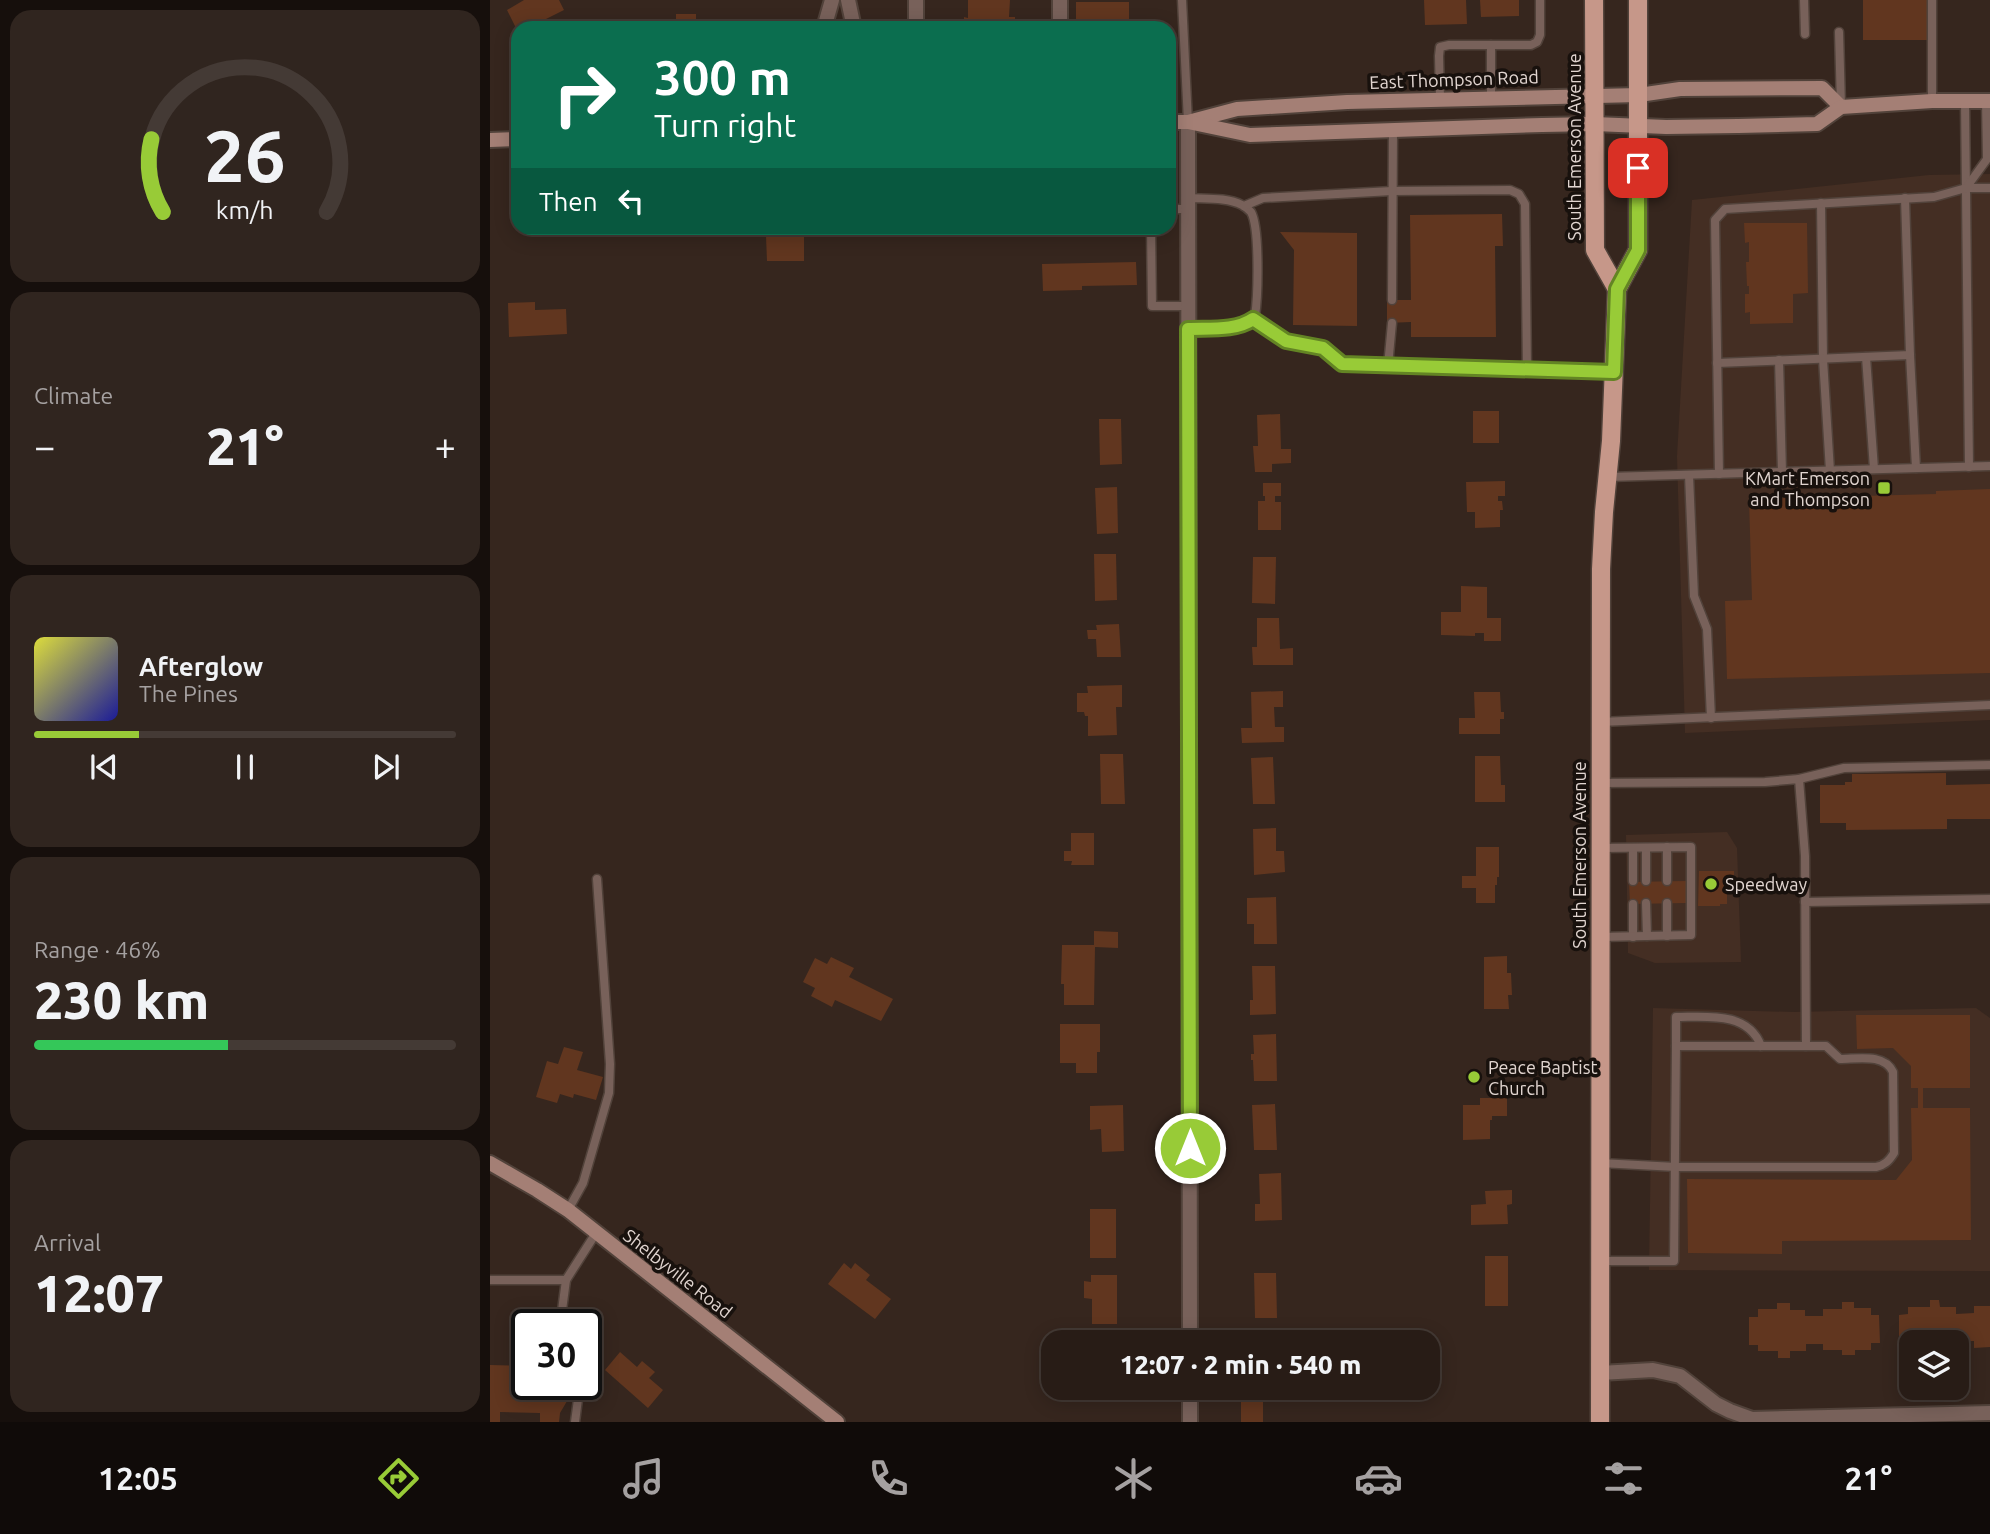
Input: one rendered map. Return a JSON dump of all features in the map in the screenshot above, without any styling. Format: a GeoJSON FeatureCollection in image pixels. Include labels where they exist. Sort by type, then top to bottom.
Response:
{"type":"FeatureCollection","features":[{"type":"Feature","properties":{"kind":"main road","name":"South Emerson Avenue"},"geometry":{"type":"LineString","coordinates":[[1594,0],[1595,250],[1617,289]]}},
{"type":"Feature","properties":{"kind":"main road","name":"South Emerson Avenue"},"geometry":{"type":"LineString","coordinates":[[1600,1422],[1601,569],[1611,441],[1617,289],[1638,250],[1638,0]]}},
{"type":"Feature","properties":{"kind":"main road","name":"East Thompson Road"},"geometry":{"type":"LineString","coordinates":[[1188,122],[1237,109],[1347,102],[1639,95],[1680,89],[1822,88],[1841,107]]}},
{"type":"Feature","properties":{"kind":"main road","name":"East Thompson Road"},"geometry":{"type":"LineString","coordinates":[[1176,122],[1250,135],[1595,124],[1639,127],[1817,124],[1841,107],[1932,101],[1988,101]]}},
{"type":"Feature","properties":{"kind":"main road"},"geometry":{"type":"LineString","coordinates":[[490,140],[511,139]]}},
{"type":"Feature","properties":{"kind":"main road","name":"Shelbyville Road"},"geometry":{"type":"LineString","coordinates":[[490,1163],[568,1210],[837,1422]]}},
{"type":"Feature","properties":{"kind":"street"},"geometry":{"type":"LineString","coordinates":[[826,21],[832,0]]}},
{"type":"Feature","properties":{"kind":"street"},"geometry":{"type":"LineString","coordinates":[[848,0],[852,21]]}},
{"type":"Feature","properties":{"kind":"street"},"geometry":{"type":"LineString","coordinates":[[916,0],[916,21]]}},
{"type":"Feature","properties":{"kind":"street"},"geometry":{"type":"LineString","coordinates":[[1060,0],[1060,21]]}},
{"type":"Feature","properties":{"kind":"street"},"geometry":{"type":"LineString","coordinates":[[1188,122],[1190,1330]]}},
{"type":"Feature","properties":{"kind":"street"},"geometry":{"type":"LineString","coordinates":[[1600,1373],[1653,1370],[1680,1376],[1716,1404],[1752,1419],[1990,1413]]}},
{"type":"Feature","properties":{"kind":"street"},"geometry":{"type":"LineString","coordinates":[[1190,1400],[1190,1422]]}},
{"type":"Feature","properties":{"kind":"lane"},"geometry":{"type":"LineString","coordinates":[[1182,0],[1188,122]]}},
{"type":"Feature","properties":{"kind":"lane"},"geometry":{"type":"LineString","coordinates":[[1440,99],[1440,47],[1531,45],[1537,42],[1540,35],[1540,0]]}},
{"type":"Feature","properties":{"kind":"lane"},"geometry":{"type":"LineString","coordinates":[[1804,0],[1805,34]]}},
{"type":"Feature","properties":{"kind":"lane"},"geometry":{"type":"LineString","coordinates":[[1932,0],[1932,101]]}},
{"type":"Feature","properties":{"kind":"lane"},"geometry":{"type":"LineString","coordinates":[[1839,32],[1841,107]]}},
{"type":"Feature","properties":{"kind":"lane"},"geometry":{"type":"LineString","coordinates":[[1491,45],[1491,98]]}},
{"type":"Feature","properties":{"kind":"lane"},"geometry":{"type":"LineString","coordinates":[[1965,101],[1969,467]]}},
{"type":"Feature","properties":{"kind":"lane"},"geometry":{"type":"LineString","coordinates":[[1966,188],[1986,159],[1988,101]]}},
{"type":"Feature","properties":{"kind":"lane"},"geometry":{"type":"LineString","coordinates":[[1392,300],[1393,130]]}},
{"type":"Feature","properties":{"kind":"lane"},"geometry":{"type":"LineString","coordinates":[[1719,474],[1715,219],[1726,209],[1934,197],[1966,188],[1990,188]]}},
{"type":"Feature","properties":{"kind":"lane"},"geometry":{"type":"LineString","coordinates":[[1244,206],[1263,198],[1392,191],[1510,190],[1519,194],[1525,204],[1527,370]]}},
{"type":"Feature","properties":{"kind":"lane"},"geometry":{"type":"LineString","coordinates":[[1905,198],[1916,468]]}},
{"type":"Feature","properties":{"kind":"lane"},"geometry":{"type":"LineString","coordinates":[[1176,207],[1230,201],[1251,212],[1255,224],[1255,316],[1250,322],[1237,326],[1188,329]]}},
{"type":"Feature","properties":{"kind":"lane"},"geometry":{"type":"LineString","coordinates":[[1821,203],[1823,359],[1830,471]]}},
{"type":"Feature","properties":{"kind":"lane"},"geometry":{"type":"LineString","coordinates":[[1151,235],[1152,306],[1188,306]]}},
{"type":"Feature","properties":{"kind":"lane"},"geometry":{"type":"LineString","coordinates":[[1253,319],[1286,341],[1323,348],[1342,364],[1614,372]]}},
{"type":"Feature","properties":{"kind":"lane"},"geometry":{"type":"LineString","coordinates":[[1388,366],[1392,323]]}},
{"type":"Feature","properties":{"kind":"lane"},"geometry":{"type":"LineString","coordinates":[[1717,363],[1910,355]]}},
{"type":"Feature","properties":{"kind":"lane"},"geometry":{"type":"LineString","coordinates":[[1866,357],[1874,469]]}},
{"type":"Feature","properties":{"kind":"lane"},"geometry":{"type":"LineString","coordinates":[[1779,360],[1782,472]]}},
{"type":"Feature","properties":{"kind":"lane"},"geometry":{"type":"LineString","coordinates":[[1607,477],[1990,466]]}},
{"type":"Feature","properties":{"kind":"lane"},"geometry":{"type":"LineString","coordinates":[[1689,475],[1693,596],[1707,629],[1712,718]]}},
{"type":"Feature","properties":{"kind":"lane"},"geometry":{"type":"LineString","coordinates":[[1600,722],[1990,705]]}},
{"type":"Feature","properties":{"kind":"lane"},"geometry":{"type":"LineString","coordinates":[[1600,783],[1765,782],[1799,779],[1844,768],[1990,765]]}},
{"type":"Feature","properties":{"kind":"lane"},"geometry":{"type":"LineString","coordinates":[[1799,779],[1805,856],[1806,1046]]}},
{"type":"Feature","properties":{"kind":"lane"},"geometry":{"type":"LineString","coordinates":[[1667,847],[1667,881]]}},
{"type":"Feature","properties":{"kind":"lane"},"geometry":{"type":"LineString","coordinates":[[1600,848],[1691,847],[1691,936],[1600,937]]}},
{"type":"Feature","properties":{"kind":"lane"},"geometry":{"type":"LineString","coordinates":[[1633,848],[1633,881]]}},
{"type":"Feature","properties":{"kind":"lane"},"geometry":{"type":"LineString","coordinates":[[1646,848],[1646,881]]}},
{"type":"Feature","properties":{"kind":"lane"},"geometry":{"type":"LineString","coordinates":[[568,1210],[583,1183],[608,1093],[610,1064],[597,880]]}},
{"type":"Feature","properties":{"kind":"lane"},"geometry":{"type":"LineString","coordinates":[[1805,902],[1990,899]]}},
{"type":"Feature","properties":{"kind":"lane"},"geometry":{"type":"LineString","coordinates":[[1646,903],[1647,936]]}},
{"type":"Feature","properties":{"kind":"lane"},"geometry":{"type":"LineString","coordinates":[[1667,903],[1668,936]]}},
{"type":"Feature","properties":{"kind":"lane"},"geometry":{"type":"LineString","coordinates":[[1633,904],[1633,937]]}},
{"type":"Feature","properties":{"kind":"lane"},"geometry":{"type":"LineString","coordinates":[[1600,1261],[1674,1261],[1676,1017],[1722,1017],[1737,1021],[1758,1037],[1761,1046]]}},
{"type":"Feature","properties":{"kind":"lane"},"geometry":{"type":"LineString","coordinates":[[1600,1163],[1676,1167],[1876,1167],[1889,1161],[1894,1153],[1893,1072],[1883,1060],[1840,1059],[1826,1046],[1676,1046]]}},
{"type":"Feature","properties":{"kind":"lane"},"geometry":{"type":"LineString","coordinates":[[562,1309],[566,1280],[596,1233]]}},
{"type":"Feature","properties":{"kind":"lane"},"geometry":{"type":"LineString","coordinates":[[490,1280],[566,1280]]}},
{"type":"Feature","properties":{"kind":"lane"},"geometry":{"type":"LineString","coordinates":[[575,1422],[578,1400]]}},
{"type":"Feature","properties":{"kind":"shaded area"},"geometry":{"type":"Polygon","coordinates":[[[1990,174],[1990,720],[1685,733],[1677,456],[1692,200],[1929,175],[1990,174]]]}},
{"type":"Feature","properties":{"kind":"shaded area"},"geometry":{"type":"Polygon","coordinates":[[[1727,832],[1737,848],[1741,962],[1655,963],[1628,953],[1626,835],[1727,832]]]}},
{"type":"Feature","properties":{"kind":"shaded area"},"geometry":{"type":"Polygon","coordinates":[[[1653,1008],[1793,1012],[1976,1008],[1990,1018],[1990,1271],[1649,1270],[1653,1008]]]}},
{"type":"Feature","properties":{"kind":"building"},"geometry":{"type":"Polygon","coordinates":[[[524,0],[559,0],[564,10],[545,21],[512,21],[507,10],[524,0]]]}},
{"type":"Feature","properties":{"kind":"building"},"geometry":{"type":"Polygon","coordinates":[[[968,0],[1010,0],[1009,17],[1015,17],[1015,21],[964,21],[964,17],[968,18],[968,0]]]}},
{"type":"Feature","properties":{"kind":"building"},"geometry":{"type":"Polygon","coordinates":[[[1424,0],[1466,0],[1467,24],[1425,25],[1424,0]]]}},
{"type":"Feature","properties":{"kind":"building"},"geometry":{"type":"Polygon","coordinates":[[[1480,0],[1519,0],[1519,16],[1481,17],[1480,0]]]}},
{"type":"Feature","properties":{"kind":"building"},"geometry":{"type":"Polygon","coordinates":[[[1863,0],[1927,0],[1927,40],[1863,40],[1863,0]]]}},
{"type":"Feature","properties":{"kind":"building"},"geometry":{"type":"Polygon","coordinates":[[[1076,2],[1129,2],[1129,21],[1076,21],[1076,2]]]}},
{"type":"Feature","properties":{"kind":"building"},"geometry":{"type":"Polygon","coordinates":[[[676,14],[696,14],[696,21],[676,21],[676,14]]]}},
{"type":"Feature","properties":{"kind":"building"},"geometry":{"type":"Polygon","coordinates":[[[1502,214],[1503,246],[1495,246],[1496,337],[1411,337],[1411,322],[1387,323],[1387,300],[1411,300],[1410,215],[1502,214]]]}},
{"type":"Feature","properties":{"kind":"building"},"geometry":{"type":"Polygon","coordinates":[[[1744,223],[1807,223],[1808,293],[1793,294],[1793,323],[1750,324],[1750,312],[1745,313],[1745,294],[1749,294],[1746,262],[1749,262],[1749,242],[1745,243],[1744,223]]]}},
{"type":"Feature","properties":{"kind":"building"},"geometry":{"type":"Polygon","coordinates":[[[1280,232],[1357,233],[1357,326],[1293,325],[1294,250],[1280,232]]]}},
{"type":"Feature","properties":{"kind":"building"},"geometry":{"type":"Polygon","coordinates":[[[766,236],[804,236],[804,261],[767,261],[766,236]]]}},
{"type":"Feature","properties":{"kind":"building"},"geometry":{"type":"Polygon","coordinates":[[[1136,262],[1137,285],[1082,286],[1082,290],[1043,291],[1042,264],[1136,262]]]}},
{"type":"Feature","properties":{"kind":"building"},"geometry":{"type":"Polygon","coordinates":[[[535,302],[535,310],[566,309],[567,334],[509,337],[508,303],[535,302]]]}},
{"type":"Feature","properties":{"kind":"building"},"geometry":{"type":"Polygon","coordinates":[[[1473,411],[1499,411],[1499,443],[1473,443],[1473,411]]]}},
{"type":"Feature","properties":{"kind":"building"},"geometry":{"type":"Polygon","coordinates":[[[1280,414],[1281,449],[1291,449],[1291,463],[1272,464],[1272,472],[1255,472],[1253,446],[1258,446],[1257,415],[1280,414]]]}},
{"type":"Feature","properties":{"kind":"building"},"geometry":{"type":"Polygon","coordinates":[[[1099,419],[1121,419],[1122,464],[1100,465],[1099,419]]]}},
{"type":"Feature","properties":{"kind":"building"},"geometry":{"type":"Polygon","coordinates":[[[1505,481],[1505,496],[1498,496],[1503,510],[1500,510],[1500,527],[1475,528],[1475,512],[1467,512],[1466,482],[1505,481]]]}},
{"type":"Feature","properties":{"kind":"building"},"geometry":{"type":"Polygon","coordinates":[[[1263,483],[1281,483],[1281,496],[1275,496],[1275,502],[1281,502],[1281,530],[1258,530],[1258,501],[1265,501],[1263,483]]]}},
{"type":"Feature","properties":{"kind":"building"},"geometry":{"type":"Polygon","coordinates":[[[1117,487],[1118,533],[1097,534],[1095,488],[1117,487]]]}},
{"type":"Feature","properties":{"kind":"building"},"geometry":{"type":"Polygon","coordinates":[[[1990,489],[1990,673],[1727,679],[1725,601],[1752,600],[1749,499],[1936,494],[1936,491],[1990,489]]]}},
{"type":"Feature","properties":{"kind":"building"},"geometry":{"type":"Polygon","coordinates":[[[1094,554],[1116,554],[1117,600],[1095,601],[1094,554]]]}},
{"type":"Feature","properties":{"kind":"building"},"geometry":{"type":"Polygon","coordinates":[[[1253,557],[1276,557],[1275,604],[1252,603],[1253,557]]]}},
{"type":"Feature","properties":{"kind":"building"},"geometry":{"type":"Polygon","coordinates":[[[1461,586],[1487,587],[1487,618],[1501,618],[1501,641],[1484,641],[1484,633],[1475,633],[1475,636],[1441,635],[1441,612],[1461,612],[1461,586]]]}},
{"type":"Feature","properties":{"kind":"building"},"geometry":{"type":"Polygon","coordinates":[[[1257,618],[1279,618],[1280,649],[1293,648],[1293,665],[1253,665],[1252,647],[1257,647],[1257,618]]]}},
{"type":"Feature","properties":{"kind":"building"},"geometry":{"type":"Polygon","coordinates":[[[1119,624],[1121,657],[1097,657],[1096,639],[1088,639],[1087,630],[1097,630],[1096,625],[1119,624]]]}},
{"type":"Feature","properties":{"kind":"building"},"geometry":{"type":"Polygon","coordinates":[[[1122,685],[1122,707],[1116,707],[1117,735],[1088,736],[1088,716],[1085,716],[1084,712],[1077,712],[1077,693],[1088,693],[1087,686],[1122,685]]]}},
{"type":"Feature","properties":{"kind":"building"},"geometry":{"type":"Polygon","coordinates":[[[1283,691],[1283,707],[1274,707],[1275,727],[1284,727],[1284,742],[1242,743],[1241,728],[1252,728],[1251,692],[1283,691]]]}},
{"type":"Feature","properties":{"kind":"building"},"geometry":{"type":"Polygon","coordinates":[[[1474,692],[1500,692],[1504,719],[1500,719],[1500,734],[1459,734],[1459,718],[1475,718],[1474,692]]]}},
{"type":"Feature","properties":{"kind":"building"},"geometry":{"type":"Polygon","coordinates":[[[1100,754],[1123,754],[1125,804],[1101,804],[1100,754]]]}},
{"type":"Feature","properties":{"kind":"building"},"geometry":{"type":"Polygon","coordinates":[[[1475,756],[1500,756],[1501,785],[1505,785],[1505,802],[1475,802],[1475,756]]]}},
{"type":"Feature","properties":{"kind":"building"},"geometry":{"type":"Polygon","coordinates":[[[1273,757],[1275,804],[1253,804],[1251,758],[1273,757]]]}},
{"type":"Feature","properties":{"kind":"building"},"geometry":{"type":"Polygon","coordinates":[[[1946,773],[1946,785],[1990,784],[1990,819],[1947,819],[1947,829],[1846,830],[1846,823],[1820,823],[1820,785],[1845,785],[1845,782],[1852,782],[1852,774],[1946,773]]]}},
{"type":"Feature","properties":{"kind":"building"},"geometry":{"type":"Polygon","coordinates":[[[1276,828],[1276,851],[1284,851],[1285,872],[1254,875],[1253,829],[1276,828]]]}},
{"type":"Feature","properties":{"kind":"building"},"geometry":{"type":"Polygon","coordinates":[[[1071,833],[1094,833],[1094,865],[1071,865],[1072,861],[1064,861],[1064,851],[1071,851],[1071,833]]]}},
{"type":"Feature","properties":{"kind":"building"},"geometry":{"type":"Polygon","coordinates":[[[1476,847],[1499,847],[1499,877],[1495,885],[1495,903],[1476,903],[1476,888],[1462,888],[1462,876],[1476,876],[1476,847]]]}},
{"type":"Feature","properties":{"kind":"building"},"geometry":{"type":"Polygon","coordinates":[[[1699,871],[1734,871],[1734,890],[1727,889],[1727,904],[1698,906],[1699,871]]]}},
{"type":"Feature","properties":{"kind":"building"},"geometry":{"type":"Polygon","coordinates":[[[1686,881],[1686,903],[1630,904],[1629,882],[1686,881]]]}},
{"type":"Feature","properties":{"kind":"building"},"geometry":{"type":"Polygon","coordinates":[[[1276,897],[1277,944],[1254,944],[1254,924],[1247,924],[1247,898],[1276,897]]]}},
{"type":"Feature","properties":{"kind":"building"},"geometry":{"type":"Polygon","coordinates":[[[1094,931],[1118,932],[1118,948],[1095,947],[1094,1005],[1064,1005],[1064,984],[1061,984],[1062,945],[1094,945],[1094,931]]]}},
{"type":"Feature","properties":{"kind":"building"},"geometry":{"type":"Polygon","coordinates":[[[1507,956],[1507,973],[1511,973],[1512,995],[1508,995],[1509,1009],[1484,1009],[1484,957],[1507,956]]]}},
{"type":"Feature","properties":{"kind":"building"},"geometry":{"type":"Polygon","coordinates":[[[831,957],[854,968],[849,977],[893,999],[881,1021],[835,1000],[832,1007],[811,996],[815,988],[803,982],[815,958],[827,964],[831,957]]]}},
{"type":"Feature","properties":{"kind":"building"},"geometry":{"type":"Polygon","coordinates":[[[1252,966],[1275,966],[1276,1014],[1250,1015],[1250,1000],[1253,1000],[1252,966]]]}},
{"type":"Feature","properties":{"kind":"building"},"geometry":{"type":"Polygon","coordinates":[[[1856,1015],[1970,1015],[1970,1088],[1923,1088],[1923,1108],[1970,1108],[1971,1240],[1782,1241],[1782,1254],[1688,1253],[1687,1179],[1896,1180],[1912,1160],[1911,1108],[1918,1108],[1918,1088],[1911,1088],[1911,1066],[1893,1048],[1857,1049],[1856,1015]]]}},
{"type":"Feature","properties":{"kind":"building"},"geometry":{"type":"Polygon","coordinates":[[[1060,1024],[1100,1024],[1097,1073],[1076,1073],[1076,1063],[1060,1063],[1060,1024]]]}},
{"type":"Feature","properties":{"kind":"building"},"geometry":{"type":"Polygon","coordinates":[[[1276,1034],[1277,1081],[1254,1081],[1251,1060],[1251,1054],[1254,1054],[1253,1035],[1276,1034]]]}},
{"type":"Feature","properties":{"kind":"building"},"geometry":{"type":"Polygon","coordinates":[[[564,1047],[583,1052],[577,1070],[603,1077],[596,1100],[574,1094],[573,1098],[560,1094],[557,1103],[536,1097],[547,1061],[558,1064],[564,1047]]]}},
{"type":"Feature","properties":{"kind":"building"},"geometry":{"type":"Polygon","coordinates":[[[1480,1098],[1507,1098],[1507,1116],[1492,1116],[1490,1139],[1463,1140],[1463,1105],[1480,1105],[1480,1098]]]}},
{"type":"Feature","properties":{"kind":"building"},"geometry":{"type":"Polygon","coordinates":[[[1275,1104],[1277,1150],[1254,1150],[1252,1105],[1275,1104]]]}},
{"type":"Feature","properties":{"kind":"building"},"geometry":{"type":"Polygon","coordinates":[[[1123,1105],[1124,1151],[1102,1152],[1101,1129],[1090,1130],[1090,1106],[1123,1105]]]}},
{"type":"Feature","properties":{"kind":"building"},"geometry":{"type":"Polygon","coordinates":[[[1281,1173],[1282,1220],[1255,1221],[1255,1204],[1260,1204],[1259,1174],[1281,1173]]]}},
{"type":"Feature","properties":{"kind":"building"},"geometry":{"type":"Polygon","coordinates":[[[1512,1190],[1512,1204],[1507,1205],[1508,1224],[1471,1225],[1471,1205],[1486,1204],[1485,1191],[1512,1190]]]}},
{"type":"Feature","properties":{"kind":"building"},"geometry":{"type":"Polygon","coordinates":[[[1090,1209],[1116,1209],[1116,1258],[1090,1258],[1090,1209]]]}},
{"type":"Feature","properties":{"kind":"building"},"geometry":{"type":"Polygon","coordinates":[[[1485,1256],[1508,1256],[1508,1306],[1485,1306],[1485,1256]]]}},
{"type":"Feature","properties":{"kind":"building"},"geometry":{"type":"Polygon","coordinates":[[[844,1263],[851,1269],[855,1263],[870,1275],[866,1280],[891,1299],[875,1319],[828,1284],[844,1263]]]}},
{"type":"Feature","properties":{"kind":"building"},"geometry":{"type":"Polygon","coordinates":[[[1254,1273],[1276,1273],[1277,1318],[1255,1318],[1254,1273]]]}},
{"type":"Feature","properties":{"kind":"building"},"geometry":{"type":"Polygon","coordinates":[[[1091,1275],[1117,1275],[1117,1324],[1092,1324],[1092,1299],[1084,1298],[1084,1281],[1091,1282],[1091,1275]]]}},
{"type":"Feature","properties":{"kind":"building"},"geometry":{"type":"Polygon","coordinates":[[[1930,1300],[1939,1300],[1940,1307],[1956,1307],[1956,1314],[1974,1313],[1974,1306],[1990,1306],[1990,1347],[1974,1348],[1974,1341],[1969,1341],[1969,1330],[1899,1330],[1899,1315],[1908,1314],[1908,1307],[1930,1307],[1930,1300]]]}},
{"type":"Feature","properties":{"kind":"building"},"geometry":{"type":"Polygon","coordinates":[[[1842,1302],[1854,1302],[1854,1308],[1871,1308],[1871,1315],[1879,1315],[1880,1343],[1871,1343],[1871,1350],[1855,1350],[1855,1355],[1842,1355],[1842,1350],[1823,1350],[1823,1344],[1806,1344],[1806,1351],[1790,1351],[1790,1358],[1778,1358],[1778,1351],[1758,1351],[1758,1345],[1749,1345],[1749,1317],[1758,1317],[1758,1309],[1777,1309],[1777,1303],[1790,1303],[1790,1310],[1805,1310],[1805,1316],[1823,1316],[1823,1309],[1842,1309],[1842,1302]]]}},
{"type":"Feature","properties":{"kind":"building"},"geometry":{"type":"Polygon","coordinates":[[[620,1352],[637,1367],[642,1361],[655,1372],[649,1378],[663,1390],[648,1408],[605,1370],[620,1352]]]}},
{"type":"Feature","properties":{"kind":"building"},"geometry":{"type":"Polygon","coordinates":[[[490,1365],[511,1366],[511,1400],[568,1400],[560,1413],[559,1422],[540,1422],[540,1413],[500,1412],[500,1422],[490,1422],[490,1365]]]}},
{"type":"Feature","properties":{"kind":"building"},"geometry":{"type":"Polygon","coordinates":[[[1241,1400],[1263,1400],[1263,1422],[1241,1422],[1241,1400]]]}},
{"type":"Feature","properties":{"kind":"place","name":"KMart Emerson and Thompson"},"geometry":{"type":"Point","coordinates":[1884,488]}},
{"type":"Feature","properties":{"kind":"place","name":"Speedway"},"geometry":{"type":"Point","coordinates":[1711,884]}},
{"type":"Feature","properties":{"kind":"place","name":"Peace Baptist Church"},"geometry":{"type":"Point","coordinates":[1474,1077]}},
{"type":"Feature","properties":{"kind":"route"},"geometry":{"type":"LineString","coordinates":[[1190,1148],[1188,329],[1237,326],[1253,319],[1286,341],[1323,348],[1342,364],[1614,372],[1617,289],[1638,250],[1638,168]]}}]}
